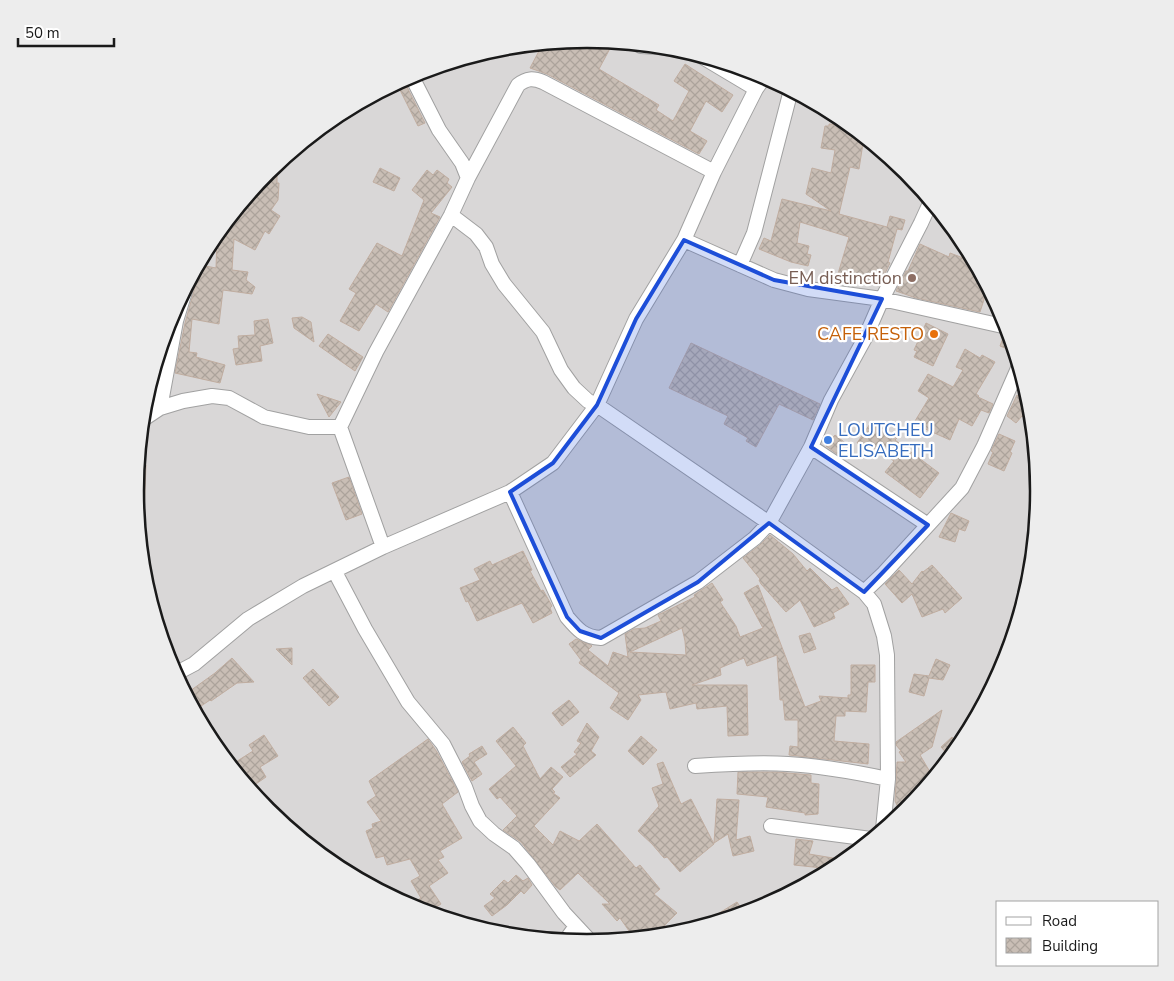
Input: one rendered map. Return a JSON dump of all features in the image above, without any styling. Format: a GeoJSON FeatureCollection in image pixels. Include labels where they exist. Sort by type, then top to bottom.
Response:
{"type":"FeatureCollection","features":[{"type":"Feature","properties":{"kind":"street"},"geometry":{"type":"LineString","coordinates":[[723,69],[756,89]]}},
{"type":"Feature","properties":{"kind":"street"},"geometry":{"type":"LineString","coordinates":[[383,547],[340,426],[376,352],[451,215],[468,178],[518,85],[524,80],[533,78],[543,82],[714,172]]}},
{"type":"Feature","properties":{"kind":"street"},"geometry":{"type":"LineString","coordinates":[[414,82],[439,130],[462,163],[468,178]]}},
{"type":"Feature","properties":{"kind":"street"},"geometry":{"type":"LineString","coordinates":[[183,670],[194,664],[248,619],[304,586],[383,547],[510,492],[553,463],[597,405],[636,319],[684,240],[714,172],[760,83]]}},
{"type":"Feature","properties":{"kind":"street"},"geometry":{"type":"LineString","coordinates":[[740,265],[754,233],[789,96]]}},
{"type":"Feature","properties":{"kind":"street"},"geometry":{"type":"LineString","coordinates":[[510,492],[567,617],[580,631],[590,638],[601,638],[698,582],[755,538],[769,524],[811,447],[831,400],[865,338],[882,299],[928,208]]}},
{"type":"Feature","properties":{"kind":"street"},"geometry":{"type":"LineString","coordinates":[[451,215],[476,234],[486,247],[492,264],[504,284],[543,332],[561,370],[588,401],[597,405],[769,524],[864,592],[874,604],[884,636],[887,655],[888,779],[884,819]]}},
{"type":"Feature","properties":{"kind":"street"},"geometry":{"type":"LineString","coordinates":[[684,240],[774,280],[808,289],[882,299],[997,325]]}},
{"type":"Feature","properties":{"kind":"street"},"geometry":{"type":"LineString","coordinates":[[160,408],[174,332]]}},
{"type":"Feature","properties":{"kind":"street"},"geometry":{"type":"LineString","coordinates":[[864,592],[962,488],[984,446],[1015,376]]}},
{"type":"Feature","properties":{"kind":"street"},"geometry":{"type":"LineString","coordinates":[[151,414],[160,408],[183,401],[212,396],[229,398],[273,419],[309,427],[340,426]]}},
{"type":"Feature","properties":{"kind":"street"},"geometry":{"type":"LineString","coordinates":[[811,447],[928,525]]}},
{"type":"Feature","properties":{"kind":"street"},"geometry":{"type":"LineString","coordinates":[[335,572],[364,629],[408,702],[443,744],[480,821],[514,848],[583,934]]}},
{"type":"Feature","properties":{"kind":"street"},"geometry":{"type":"LineString","coordinates":[[695,766],[740,763],[788,764],[841,770],[888,779]]}},
{"type":"Feature","properties":{"kind":"street"},"geometry":{"type":"LineString","coordinates":[[771,826],[862,838]]}},
{"type":"Feature","properties":{"kind":"street"},"geometry":{"type":"LineString","coordinates":[[571,933],[576,926]]}},
{"type":"Feature","properties":{"kind":"highlighted area"},"geometry":{"type":"Polygon","coordinates":[[[684,240],[774,280],[882,299],[811,447],[928,525],[864,592],[769,523],[698,582],[601,638],[580,631],[567,617],[510,492],[553,463],[597,405],[636,319],[684,240]]]}},
{"type":"Feature","properties":{"kind":"shaded area"},"geometry":{"type":"Polygon","coordinates":[[[558,48],[616,48],[645,51],[702,63],[757,81],[783,93],[809,107],[857,139],[879,157],[920,198],[955,244],[971,269],[996,321],[1006,348],[1015,376],[1026,433],[1030,490],[1029,519],[1026,548],[1015,605],[996,660],[984,686],[971,712],[938,760],[920,783],[879,824],[833,859],[808,874],[757,900],[729,910],[673,925],[645,930],[587,934],[558,933],[529,930],[472,918],[417,900],[391,888],[365,874],[317,842],[295,824],[254,783],[219,737],[203,712],[178,660],[168,633],[159,605],[148,548],[145,519],[145,462],[148,433],[159,376],[178,321],[190,295],[203,269],[236,221],[254,198],[295,157],[341,122],[366,107],[417,81],[445,71],[501,56],[529,51],[558,48]]]}},
{"type":"Feature","properties":{"kind":"building"},"geometry":{"type":"Polygon","coordinates":[[[558,48],[610,48],[599,69],[659,105],[656,110],[673,121],[689,91],[674,81],[685,64],[733,95],[722,112],[706,101],[690,131],[707,141],[699,154],[547,74],[530,68],[539,51],[538,50],[558,48]]]}},
{"type":"Feature","properties":{"kind":"building"},"geometry":{"type":"Polygon","coordinates":[[[407,87],[425,123],[418,126],[400,90],[407,87]]]}},
{"type":"Feature","properties":{"kind":"building"},"geometry":{"type":"Polygon","coordinates":[[[829,124],[837,125],[863,144],[859,169],[850,167],[839,214],[887,227],[890,216],[905,220],[902,230],[897,229],[888,262],[890,263],[879,286],[864,280],[862,285],[837,277],[849,237],[800,222],[797,243],[809,246],[807,254],[811,255],[808,266],[791,262],[759,249],[764,238],[771,241],[782,199],[831,211],[806,194],[812,168],[831,173],[835,150],[821,148],[825,126],[829,126],[829,124]]]}},
{"type":"Feature","properties":{"kind":"building"},"geometry":{"type":"Polygon","coordinates":[[[380,168],[400,178],[394,191],[373,182],[380,168]]]}},
{"type":"Feature","properties":{"kind":"building"},"geometry":{"type":"Polygon","coordinates":[[[427,170],[433,175],[437,170],[449,179],[447,183],[452,187],[431,213],[440,217],[388,312],[376,304],[359,331],[340,321],[356,293],[349,289],[377,243],[402,256],[424,200],[412,190],[427,170]]]}},
{"type":"Feature","properties":{"kind":"building"},"geometry":{"type":"Polygon","coordinates":[[[276,175],[277,183],[279,183],[278,200],[271,210],[280,216],[269,234],[265,231],[255,250],[234,239],[232,270],[248,272],[246,280],[255,287],[252,294],[223,290],[219,324],[192,319],[189,352],[197,353],[196,357],[225,365],[220,383],[175,373],[195,285],[203,269],[205,266],[216,268],[217,248],[219,244],[254,198],[276,175]]]}},
{"type":"Feature","properties":{"kind":"building"},"geometry":{"type":"Polygon","coordinates":[[[920,244],[949,257],[950,253],[964,258],[985,297],[980,312],[916,298],[896,291],[906,271],[908,271],[920,244]]]}},
{"type":"Feature","properties":{"kind":"building"},"geometry":{"type":"Polygon","coordinates":[[[302,317],[311,322],[314,342],[294,328],[292,318],[302,317]]]}},
{"type":"Feature","properties":{"kind":"building"},"geometry":{"type":"Polygon","coordinates":[[[268,319],[273,343],[260,346],[262,361],[236,365],[233,349],[239,348],[238,336],[255,335],[254,321],[268,319]]]}},
{"type":"Feature","properties":{"kind":"building"},"geometry":{"type":"Polygon","coordinates":[[[926,323],[948,334],[933,366],[914,357],[917,351],[914,350],[926,323]]]}},
{"type":"Feature","properties":{"kind":"building"},"geometry":{"type":"Polygon","coordinates":[[[328,334],[363,357],[355,371],[319,346],[328,334]]]}},
{"type":"Feature","properties":{"kind":"building"},"geometry":{"type":"Polygon","coordinates":[[[1003,339],[1006,348],[1000,346],[1003,339]]]}},
{"type":"Feature","properties":{"kind":"building"},"geometry":{"type":"Polygon","coordinates":[[[691,343],[820,404],[813,420],[779,404],[756,447],[746,441],[748,438],[724,424],[728,416],[669,388],[691,343]]]}},
{"type":"Feature","properties":{"kind":"building"},"geometry":{"type":"Polygon","coordinates":[[[965,349],[980,358],[982,355],[995,362],[976,394],[978,397],[993,404],[989,413],[981,410],[972,426],[959,419],[950,440],[921,427],[915,421],[929,398],[918,391],[928,374],[953,387],[963,370],[956,367],[965,349]]]}},
{"type":"Feature","properties":{"kind":"building"},"geometry":{"type":"Polygon","coordinates":[[[317,394],[341,402],[329,417],[317,394]]]}},
{"type":"Feature","properties":{"kind":"building"},"geometry":{"type":"Polygon","coordinates":[[[1017,395],[1019,396],[1023,417],[1022,416],[1016,423],[1007,416],[1017,395]]]}},
{"type":"Feature","properties":{"kind":"building"},"geometry":{"type":"Polygon","coordinates":[[[872,421],[897,438],[895,440],[939,473],[920,498],[885,472],[894,461],[868,444],[866,448],[857,443],[872,421]]]}},
{"type":"Feature","properties":{"kind":"building"},"geometry":{"type":"Polygon","coordinates":[[[999,434],[1015,441],[1004,471],[988,464],[993,452],[991,451],[999,434]]]}},
{"type":"Feature","properties":{"kind":"building"},"geometry":{"type":"Polygon","coordinates":[[[835,435],[852,448],[844,459],[826,446],[835,435]]]}},
{"type":"Feature","properties":{"kind":"building"},"geometry":{"type":"Polygon","coordinates":[[[145,465],[146,465],[144,503],[145,465]]]}},
{"type":"Feature","properties":{"kind":"building"},"geometry":{"type":"Polygon","coordinates":[[[349,477],[362,514],[346,520],[332,483],[349,477]]]}},
{"type":"Feature","properties":{"kind":"building"},"geometry":{"type":"Polygon","coordinates":[[[951,513],[969,521],[965,531],[959,529],[955,542],[939,537],[951,513]]]}},
{"type":"Feature","properties":{"kind":"building"},"geometry":{"type":"Polygon","coordinates":[[[770,535],[793,554],[807,571],[810,568],[832,590],[837,587],[849,604],[833,613],[835,618],[814,627],[800,600],[786,612],[761,584],[760,579],[743,558],[770,535]]]}},
{"type":"Feature","properties":{"kind":"building"},"geometry":{"type":"Polygon","coordinates":[[[523,551],[532,570],[530,571],[552,606],[550,608],[552,613],[533,623],[522,603],[477,621],[460,588],[480,580],[474,569],[490,561],[492,565],[523,551]]]}},
{"type":"Feature","properties":{"kind":"building"},"geometry":{"type":"Polygon","coordinates":[[[932,565],[962,598],[945,613],[943,609],[922,617],[912,594],[902,603],[885,584],[899,570],[912,584],[922,571],[932,565]]]}},
{"type":"Feature","properties":{"kind":"building"},"geometry":{"type":"Polygon","coordinates":[[[712,583],[723,600],[720,602],[736,626],[740,637],[763,628],[744,593],[758,585],[805,707],[821,701],[819,696],[848,698],[848,695],[851,695],[851,665],[875,665],[875,682],[868,682],[866,712],[845,711],[845,716],[836,716],[834,741],[869,744],[868,764],[789,755],[790,746],[798,747],[798,720],[785,720],[783,700],[780,700],[777,655],[747,666],[744,658],[720,668],[721,675],[692,685],[747,685],[748,735],[728,736],[727,706],[697,709],[696,703],[670,709],[666,692],[638,695],[641,700],[628,720],[610,708],[619,693],[579,663],[581,660],[569,644],[576,639],[591,645],[588,650],[608,666],[613,652],[628,657],[625,634],[634,629],[645,628],[661,621],[658,615],[695,597],[694,595],[712,583]],[[682,628],[630,652],[686,655],[682,628]]]}},
{"type":"Feature","properties":{"kind":"building"},"geometry":{"type":"Polygon","coordinates":[[[810,633],[816,649],[804,653],[799,636],[810,633]]]}},
{"type":"Feature","properties":{"kind":"building"},"geometry":{"type":"Polygon","coordinates":[[[292,648],[292,665],[276,649],[292,648]]]}},
{"type":"Feature","properties":{"kind":"building"},"geometry":{"type":"Polygon","coordinates":[[[232,658],[254,682],[237,683],[201,706],[192,690],[232,658]]]}},
{"type":"Feature","properties":{"kind":"building"},"geometry":{"type":"Polygon","coordinates":[[[936,659],[950,665],[943,680],[929,678],[924,696],[909,692],[914,674],[929,676],[936,659]]]}},
{"type":"Feature","properties":{"kind":"building"},"geometry":{"type":"Polygon","coordinates":[[[313,669],[339,697],[329,706],[303,678],[313,669]]]}},
{"type":"Feature","properties":{"kind":"building"},"geometry":{"type":"Polygon","coordinates":[[[569,700],[579,712],[562,726],[552,713],[569,700]]]}},
{"type":"Feature","properties":{"kind":"building"},"geometry":{"type":"Polygon","coordinates":[[[942,710],[932,747],[920,755],[929,771],[897,806],[895,801],[897,762],[906,762],[899,752],[901,751],[896,742],[942,710]]]}},
{"type":"Feature","properties":{"kind":"building"},"geometry":{"type":"Polygon","coordinates":[[[587,723],[599,737],[591,751],[596,755],[570,777],[561,767],[577,754],[574,752],[581,743],[577,741],[587,723]]]}},
{"type":"Feature","properties":{"kind":"building"},"geometry":{"type":"Polygon","coordinates":[[[513,727],[526,743],[523,746],[540,779],[551,767],[563,777],[552,789],[555,792],[553,793],[560,798],[534,826],[553,845],[560,831],[579,841],[597,824],[636,868],[640,865],[660,889],[654,894],[677,913],[663,927],[630,932],[620,918],[617,921],[602,904],[610,904],[578,873],[560,890],[521,842],[503,830],[517,816],[500,797],[497,799],[489,789],[516,766],[496,741],[513,727]]]}},
{"type":"Feature","properties":{"kind":"building"},"geometry":{"type":"Polygon","coordinates":[[[264,735],[278,756],[260,767],[266,777],[255,784],[237,761],[253,751],[249,745],[264,735]]]}},
{"type":"Feature","properties":{"kind":"building"},"geometry":{"type":"Polygon","coordinates":[[[641,736],[657,750],[643,765],[628,751],[641,736]]]}},
{"type":"Feature","properties":{"kind":"building"},"geometry":{"type":"Polygon","coordinates":[[[952,737],[954,739],[945,751],[941,747],[952,737]]]}},
{"type":"Feature","properties":{"kind":"building"},"geometry":{"type":"Polygon","coordinates":[[[428,739],[437,752],[458,792],[442,804],[462,838],[440,851],[444,857],[438,860],[448,873],[429,886],[441,904],[436,907],[417,900],[421,898],[411,881],[420,876],[410,859],[387,865],[384,856],[376,858],[366,831],[373,828],[372,824],[381,821],[367,802],[376,796],[369,781],[428,739]]]}},
{"type":"Feature","properties":{"kind":"building"},"geometry":{"type":"Polygon","coordinates":[[[482,746],[487,754],[474,762],[482,774],[472,781],[462,762],[470,756],[469,754],[482,746]]]}},
{"type":"Feature","properties":{"kind":"building"},"geometry":{"type":"Polygon","coordinates":[[[663,762],[681,804],[691,799],[714,844],[680,872],[667,857],[664,858],[638,831],[659,806],[652,788],[663,784],[657,764],[663,762]]]}},
{"type":"Feature","properties":{"kind":"building"},"geometry":{"type":"Polygon","coordinates":[[[738,772],[776,772],[811,775],[811,783],[819,784],[818,814],[805,815],[805,813],[766,807],[768,797],[737,794],[738,772]]]}},
{"type":"Feature","properties":{"kind":"building"},"geometry":{"type":"Polygon","coordinates":[[[717,799],[739,800],[736,840],[750,836],[754,851],[733,856],[728,834],[714,843],[717,799]]]}},
{"type":"Feature","properties":{"kind":"building"},"geometry":{"type":"Polygon","coordinates":[[[796,839],[813,841],[809,854],[834,858],[819,868],[794,865],[796,839]]]}},
{"type":"Feature","properties":{"kind":"building"},"geometry":{"type":"Polygon","coordinates":[[[516,875],[523,881],[528,878],[532,885],[524,894],[521,891],[492,916],[484,906],[495,898],[490,894],[504,880],[508,883],[516,875]]]}},
{"type":"Feature","properties":{"kind":"building"},"geometry":{"type":"Polygon","coordinates":[[[737,902],[740,906],[729,910],[720,913],[737,902]]]}},
{"type":"Feature","properties":{"kind":"place","name":"EM distinction"},"geometry":{"type":"Point","coordinates":[912,278]}},
{"type":"Feature","properties":{"kind":"place","name":"CAFE RESTO"},"geometry":{"type":"Point","coordinates":[934,334]}},
{"type":"Feature","properties":{"kind":"place","name":"LOUTCHEU ELISABETH"},"geometry":{"type":"Point","coordinates":[828,440]}}]}
